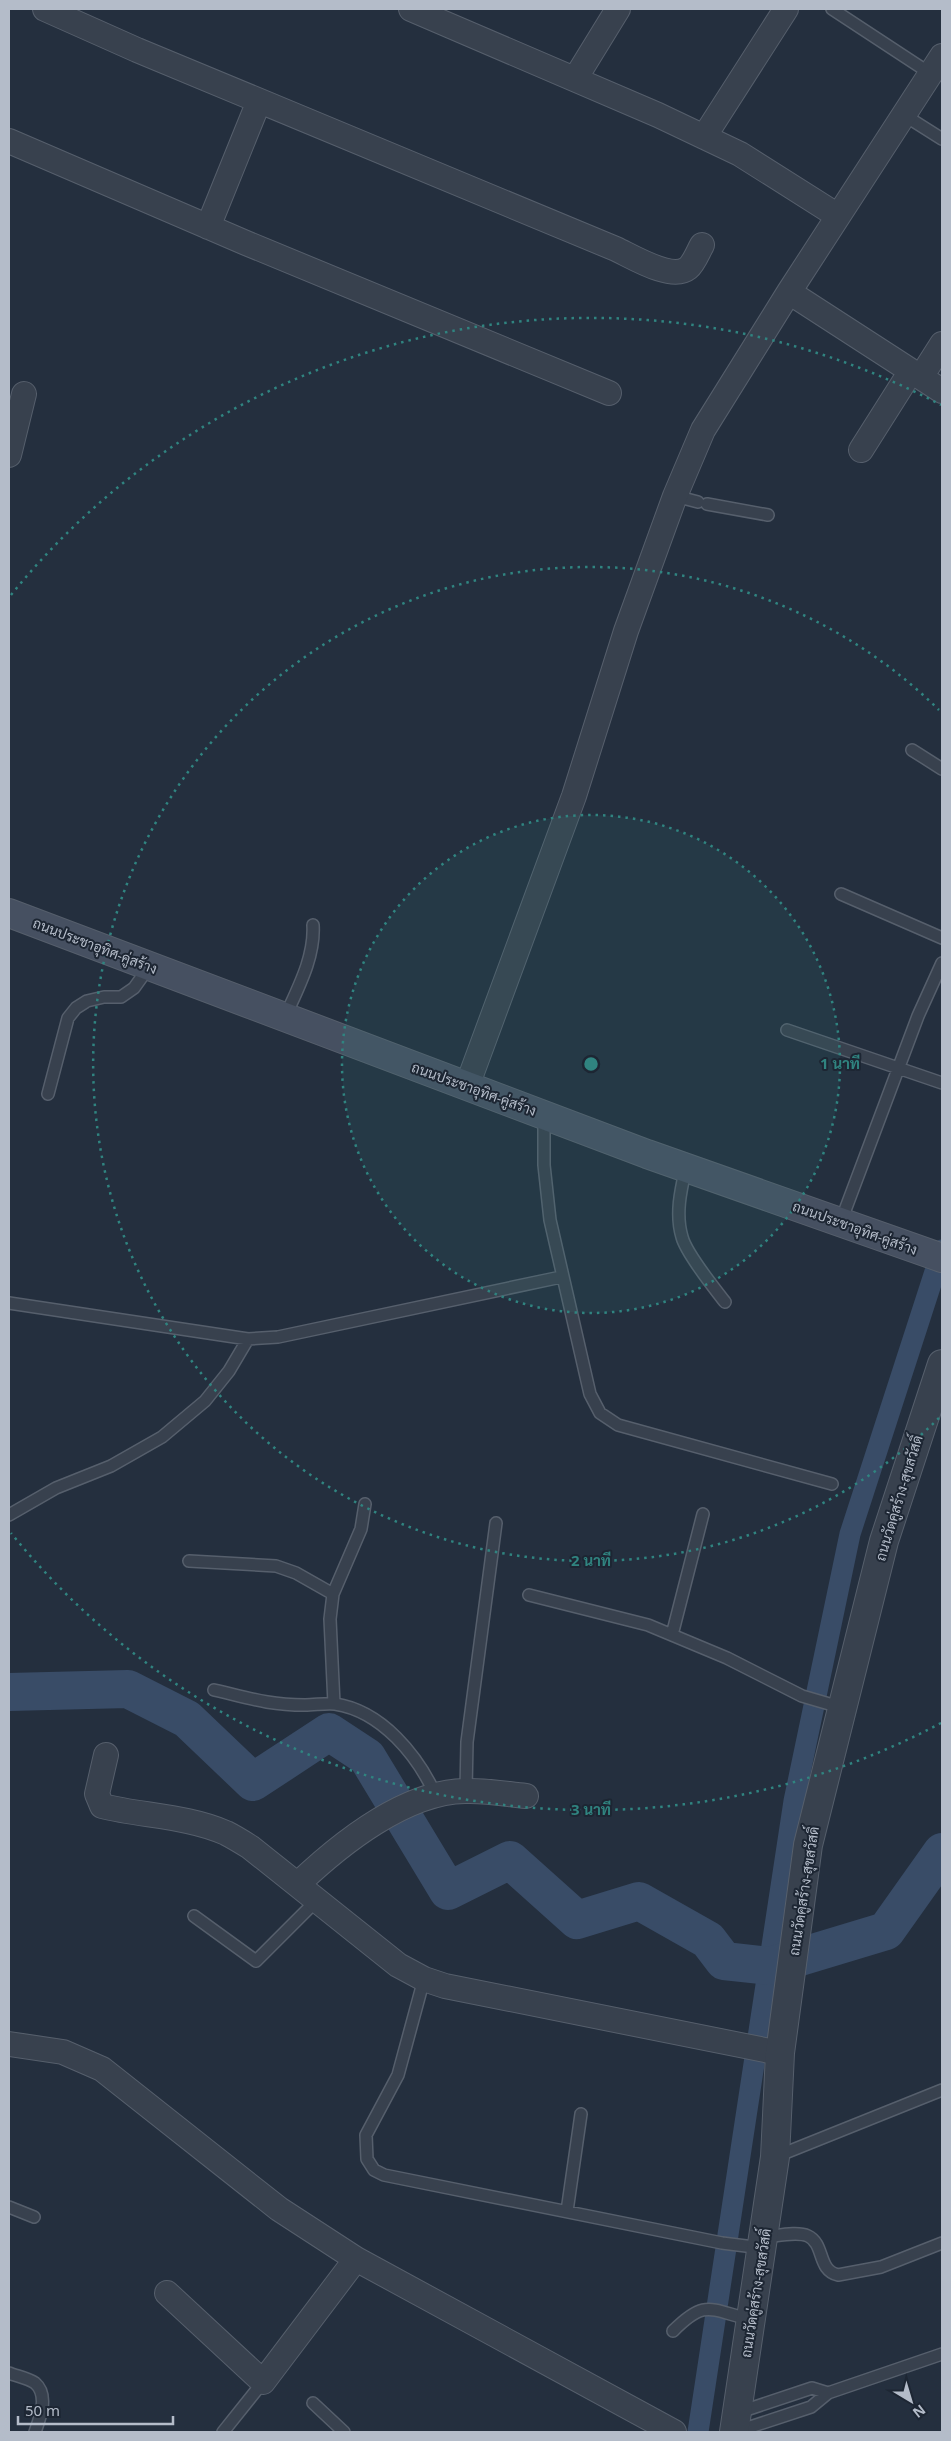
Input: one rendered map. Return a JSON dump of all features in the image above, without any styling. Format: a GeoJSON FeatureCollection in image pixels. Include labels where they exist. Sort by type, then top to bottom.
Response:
{"type":"FeatureCollection","features":[{"type":"Feature","properties":{"kind":"main road","name":"ถนนประชาอุทิศ-คู่สร้าง"},"geometry":{"type":"LineString","coordinates":[[9,913],[285,1019],[932,1256]]}},
{"type":"Feature","properties":{"kind":"street"},"geometry":{"type":"LineString","coordinates":[[45,9],[136,50],[616,249],[667,272],[680,273],[689,268],[702,246]]}},
{"type":"Feature","properties":{"kind":"street"},"geometry":{"type":"LineString","coordinates":[[411,9],[444,15],[575,79],[740,154],[838,216]]}},
{"type":"Feature","properties":{"kind":"street"},"geometry":{"type":"LineString","coordinates":[[575,79],[618,9]]}},
{"type":"Feature","properties":{"kind":"street"},"geometry":{"type":"LineString","coordinates":[[704,137],[786,9]]}},
{"type":"Feature","properties":{"kind":"street"},"geometry":{"type":"LineString","coordinates":[[467,1086],[574,796],[626,631],[675,496],[703,430],[789,292],[937,65]]}},
{"type":"Feature","properties":{"kind":"street"},"geometry":{"type":"LineString","coordinates":[[208,227],[259,101]]}},
{"type":"Feature","properties":{"kind":"street"},"geometry":{"type":"LineString","coordinates":[[9,141],[208,227],[609,393]]}},
{"type":"Feature","properties":{"kind":"street"},"geometry":{"type":"LineString","coordinates":[[789,292],[942,391]]}},
{"type":"Feature","properties":{"kind":"street"},"geometry":{"type":"LineString","coordinates":[[861,450],[916,374],[942,344]]}},
{"type":"Feature","properties":{"kind":"street"},"geometry":{"type":"LineString","coordinates":[[9,456],[24,394]]}},
{"type":"Feature","properties":{"kind":"street","name":"ถนนวัดคู่สร้าง-สุขสวัสดิ์"},"geometry":{"type":"LineString","coordinates":[[735,2426],[742,2317],[775,2157],[780,2053],[808,1845],[834,1705],[884,1541],[942,1364]]}},
{"type":"Feature","properties":{"kind":"street"},"geometry":{"type":"LineString","coordinates":[[106,1755],[97,1794],[102,1806],[181,1820],[225,1833],[250,1847],[398,1965],[424,1979],[445,1986],[780,2053]]}},
{"type":"Feature","properties":{"kind":"street"},"geometry":{"type":"LineString","coordinates":[[298,1884],[352,1836],[410,1804],[436,1796],[466,1791],[526,1796]]}},
{"type":"Feature","properties":{"kind":"street"},"geometry":{"type":"LineString","coordinates":[[9,2044],[64,2052],[102,2069],[279,2209],[356,2259],[674,2432]]}},
{"type":"Feature","properties":{"kind":"street"},"geometry":{"type":"LineString","coordinates":[[167,2293],[263,2382],[356,2259]]}},
{"type":"Feature","properties":{"kind":"lane"},"geometry":{"type":"LineString","coordinates":[[832,9],[937,65]]}},
{"type":"Feature","properties":{"kind":"lane"},"geometry":{"type":"LineString","coordinates":[[904,115],[942,138]]}},
{"type":"Feature","properties":{"kind":"lane"},"geometry":{"type":"LineString","coordinates":[[675,496],[768,515]]}},
{"type":"Feature","properties":{"kind":"lane"},"geometry":{"type":"LineString","coordinates":[[912,750],[942,769]]}},
{"type":"Feature","properties":{"kind":"lane"},"geometry":{"type":"LineString","coordinates":[[840,894],[942,938]]}},
{"type":"Feature","properties":{"kind":"lane"},"geometry":{"type":"LineString","coordinates":[[285,1019],[303,975],[314,939],[313,925]]}},
{"type":"Feature","properties":{"kind":"lane"},"geometry":{"type":"LineString","coordinates":[[841,1222],[918,1016],[942,963]]}},
{"type":"Feature","properties":{"kind":"lane"},"geometry":{"type":"LineString","coordinates":[[48,1094],[68,1018],[76,1008],[87,1001],[104,997],[121,998],[134,988],[149,967]]}},
{"type":"Feature","properties":{"kind":"lane"},"geometry":{"type":"LineString","coordinates":[[787,1030],[898,1070],[942,1083]]}},
{"type":"Feature","properties":{"kind":"lane"},"geometry":{"type":"LineString","coordinates":[[544,1115],[544,1165],[550,1220],[590,1394],[600,1413],[618,1425],[832,1484]]}},
{"type":"Feature","properties":{"kind":"lane"},"geometry":{"type":"LineString","coordinates":[[686,1167],[679,1198],[682,1238],[703,1272],[725,1302]]}},
{"type":"Feature","properties":{"kind":"lane"},"geometry":{"type":"LineString","coordinates":[[9,1303],[248,1339],[278,1337],[562,1277]]}},
{"type":"Feature","properties":{"kind":"lane"},"geometry":{"type":"LineString","coordinates":[[9,1515],[56,1488],[111,1466],[162,1437],[205,1401],[229,1371],[248,1339]]}},
{"type":"Feature","properties":{"kind":"lane"},"geometry":{"type":"LineString","coordinates":[[334,1704],[330,1619],[332,1594],[361,1529],[365,1504]]}},
{"type":"Feature","properties":{"kind":"lane"},"geometry":{"type":"LineString","coordinates":[[672,1635],[703,1514]]}},
{"type":"Feature","properties":{"kind":"lane"},"geometry":{"type":"LineString","coordinates":[[466,1791],[467,1742],[496,1523]]}},
{"type":"Feature","properties":{"kind":"lane"},"geometry":{"type":"LineString","coordinates":[[189,1561],[276,1566],[296,1573],[332,1594]]}},
{"type":"Feature","properties":{"kind":"lane"},"geometry":{"type":"LineString","coordinates":[[529,1595],[648,1625],[727,1658],[802,1696],[834,1705]]}},
{"type":"Feature","properties":{"kind":"lane"},"geometry":{"type":"LineString","coordinates":[[214,1690],[266,1702],[303,1705],[334,1704],[350,1707],[369,1716],[392,1734],[427,1775],[436,1796]]}},
{"type":"Feature","properties":{"kind":"lane"},"geometry":{"type":"LineString","coordinates":[[194,1916],[256,1961],[317,1900]]}},
{"type":"Feature","properties":{"kind":"lane"},"geometry":{"type":"LineString","coordinates":[[424,1979],[398,2075],[366,2135],[367,2159],[374,2170],[384,2175],[722,2242],[756,2243],[801,2234],[809,2236],[815,2242],[825,2268],[831,2273],[838,2275],[882,2267],[942,2243]]}},
{"type":"Feature","properties":{"kind":"lane"},"geometry":{"type":"LineString","coordinates":[[775,2157],[942,2090]]}},
{"type":"Feature","properties":{"kind":"lane"},"geometry":{"type":"LineString","coordinates":[[568,2211],[581,2114]]}},
{"type":"Feature","properties":{"kind":"lane"},"geometry":{"type":"LineString","coordinates":[[9,2207],[34,2217]]}},
{"type":"Feature","properties":{"kind":"lane"},"geometry":{"type":"LineString","coordinates":[[673,2331],[696,2311],[707,2308],[742,2317]]}},
{"type":"Feature","properties":{"kind":"lane"},"geometry":{"type":"LineString","coordinates":[[735,2426],[811,2407],[828,2393],[942,2354]]}},
{"type":"Feature","properties":{"kind":"lane"},"geometry":{"type":"LineString","coordinates":[[9,2373],[34,2383],[41,2391],[42,2401],[35,2432]]}},
{"type":"Feature","properties":{"kind":"lane"},"geometry":{"type":"LineString","coordinates":[[223,2432],[263,2382]]}},
{"type":"Feature","properties":{"kind":"lane"},"geometry":{"type":"LineString","coordinates":[[735,2426],[812,2388],[828,2393]]}},
{"type":"Feature","properties":{"kind":"lane"},"geometry":{"type":"LineString","coordinates":[[313,2403],[344,2432]]}},
{"type":"Feature","properties":{"kind":"waterway"},"geometry":{"type":"LineString","coordinates":[[698,2432],[794,1801],[850,1534],[942,1250]]}},
{"type":"Feature","properties":{"kind":"waterway"},"geometry":{"type":"LineString","coordinates":[[9,1692],[128,1689],[187,1719],[253,1782],[329,1732],[367,1757],[448,1891],[510,1860],[577,1920],[639,1901],[708,1940],[724,1961],[770,1966],[886,1931],[942,1852]]}}]}
